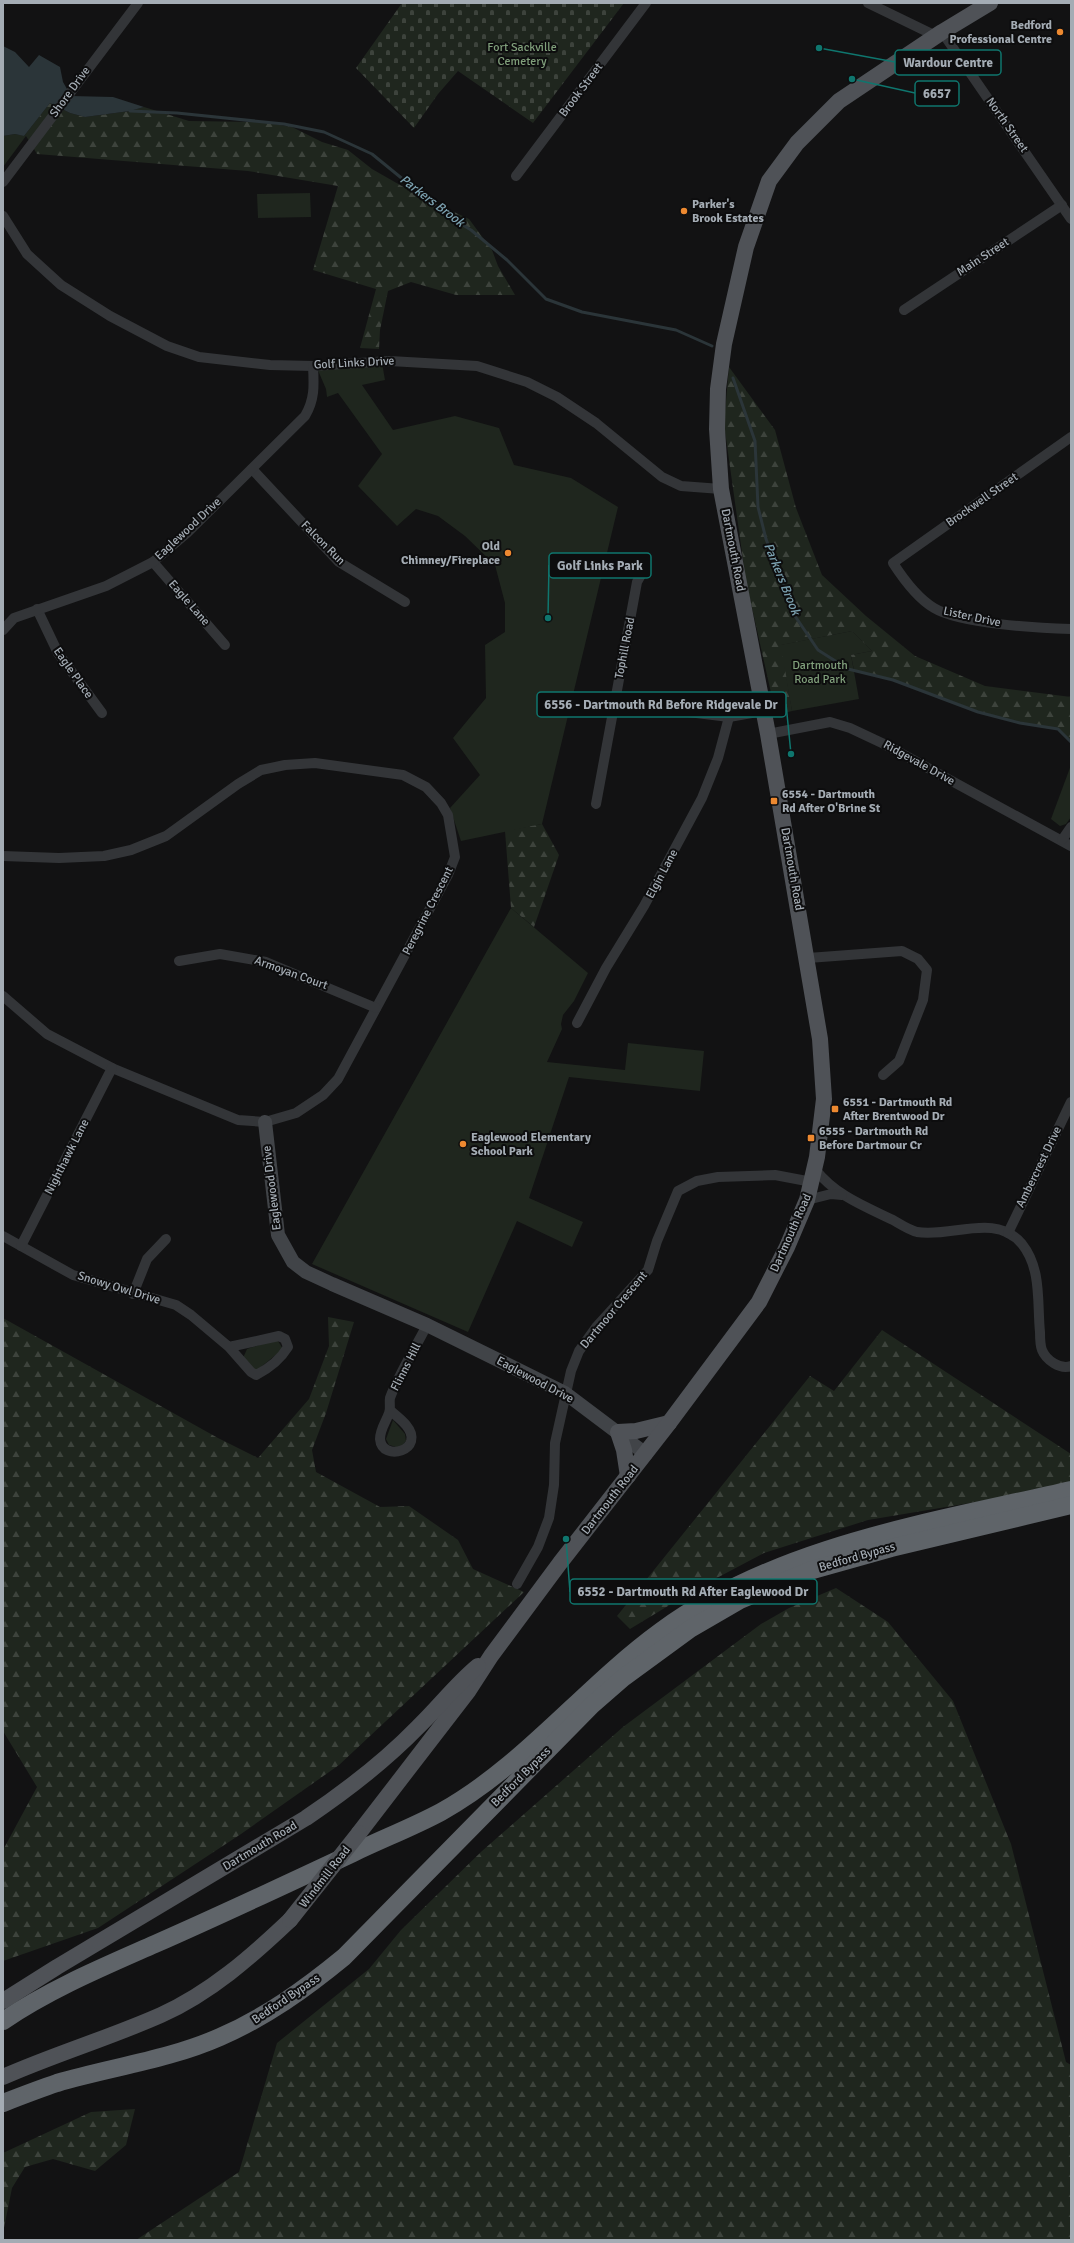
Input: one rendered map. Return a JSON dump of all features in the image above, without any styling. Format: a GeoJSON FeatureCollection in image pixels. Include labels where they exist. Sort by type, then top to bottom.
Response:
{"type":"FeatureCollection","features":[{"type":"Feature","properties":{"kind":"highway","name":"Bedford Bypass"},"geometry":{"type":"LineString","coordinates":[[3,2021],[77,1979],[251,1901],[441,1811],[510,1764],[620,1662],[664,1629],[733,1587],[788,1563],[871,1537],[1071,1490]]}},
{"type":"Feature","properties":{"kind":"highway","name":"Bedford Bypass"},"geometry":{"type":"LineString","coordinates":[[3,2103],[57,2083],[175,2054],[219,2038],[252,2022],[305,1989],[344,1957],[592,1705],[657,1653],[690,1629],[740,1600],[809,1571],[852,1558],[1071,1505]]}},
{"type":"Feature","properties":{"kind":"main road","name":"Dartmouth Road"},"geometry":{"type":"LineString","coordinates":[[359,1833],[469,1690],[490,1656],[670,1423],[759,1302],[787,1247],[808,1200],[814,1176],[824,1099],[820,1040],[808,958],[764,711],[721,489],[717,429],[718,389],[724,344],[746,247],[769,181],[797,143],[839,101],[939,34],[990,3]]}},
{"type":"Feature","properties":{"kind":"main road"},"geometry":{"type":"LineString","coordinates":[[628,1476],[624,1450],[618,1432],[636,1431],[670,1423]]}},
{"type":"Feature","properties":{"kind":"main road","name":"Dartmouth Road"},"geometry":{"type":"LineString","coordinates":[[3,2001],[292,1826],[338,1796],[382,1762],[418,1727],[460,1681],[490,1656]]}},
{"type":"Feature","properties":{"kind":"main road","name":"Windmill Road"},"geometry":{"type":"LineString","coordinates":[[3,2077],[162,2014],[202,1993],[248,1960],[290,1920],[359,1833]]}},
{"type":"Feature","properties":{"kind":"street","name":"Shore Drive"},"geometry":{"type":"LineString","coordinates":[[3,182],[138,3]]}},
{"type":"Feature","properties":{"kind":"street","name":"Brook Street"},"geometry":{"type":"LineString","coordinates":[[516,176],[646,3]]}},
{"type":"Feature","properties":{"kind":"street"},"geometry":{"type":"LineString","coordinates":[[868,3],[939,34]]}},
{"type":"Feature","properties":{"kind":"street","name":"North Street"},"geometry":{"type":"LineString","coordinates":[[939,34],[1071,219]]}},
{"type":"Feature","properties":{"kind":"street","name":"Main Street"},"geometry":{"type":"LineString","coordinates":[[904,310],[1062,205]]}},
{"type":"Feature","properties":{"kind":"street","name":"Golf Links Drive"},"geometry":{"type":"LineString","coordinates":[[3,216],[27,254],[61,285],[110,316],[167,346],[199,357],[238,362],[313,366],[390,361],[477,366],[527,382],[558,397],[596,423],[662,477],[681,486],[721,489]]}},
{"type":"Feature","properties":{"kind":"street","name":"Eaglewood Drive"},"geometry":{"type":"LineString","coordinates":[[3,630],[14,618],[37,609],[62,603],[106,586],[153,562],[187,533],[305,416],[312,404],[315,389],[313,366]]}},
{"type":"Feature","properties":{"kind":"street","name":"Brockwell Street"},"geometry":{"type":"LineString","coordinates":[[893,563],[1071,436]]}},
{"type":"Feature","properties":{"kind":"street","name":"Falcon Run"},"geometry":{"type":"LineString","coordinates":[[252,470],[339,562],[405,602]]}},
{"type":"Feature","properties":{"kind":"street","name":"Eagle Lane"},"geometry":{"type":"LineString","coordinates":[[153,562],[225,645]]}},
{"type":"Feature","properties":{"kind":"street","name":"Lister Drive"},"geometry":{"type":"LineString","coordinates":[[893,563],[907,584],[935,609],[960,617],[1030,628],[1071,629]]}},
{"type":"Feature","properties":{"kind":"street","name":"Tophill Road"},"geometry":{"type":"LineString","coordinates":[[596,804],[636,582],[646,566]]}},
{"type":"Feature","properties":{"kind":"street","name":"Eagle Place"},"geometry":{"type":"LineString","coordinates":[[37,609],[58,654],[102,713]]}},
{"type":"Feature","properties":{"kind":"street"},"geometry":{"type":"LineString","coordinates":[[615,703],[729,717],[764,711]]}},
{"type":"Feature","properties":{"kind":"street","name":"Elgin Lane"},"geometry":{"type":"LineString","coordinates":[[577,1023],[606,968],[644,906],[702,798],[718,758],[729,717]]}},
{"type":"Feature","properties":{"kind":"street","name":"Ridgevale Drive"},"geometry":{"type":"LineString","coordinates":[[768,734],[830,722],[850,728],[884,744],[1014,817],[1067,843],[1071,827]]}},
{"type":"Feature","properties":{"kind":"street","name":"Peregrine Crescent"},"geometry":{"type":"LineString","coordinates":[[3,856],[59,858],[104,856],[131,850],[166,836],[238,784],[261,770],[285,765],[315,763],[403,775],[426,788],[441,803],[448,815],[455,857],[448,875],[338,1079],[323,1095],[296,1113],[265,1122]]}},
{"type":"Feature","properties":{"kind":"street"},"geometry":{"type":"LineString","coordinates":[[808,958],[902,951],[918,959],[927,970],[923,1000],[899,1061],[883,1075]]}},
{"type":"Feature","properties":{"kind":"street","name":"Armoyan Court"},"geometry":{"type":"LineString","coordinates":[[179,961],[220,954],[266,962],[376,1008]]}},
{"type":"Feature","properties":{"kind":"street"},"geometry":{"type":"LineString","coordinates":[[3,996],[47,1034],[112,1068],[232,1118],[265,1122]]}},
{"type":"Feature","properties":{"kind":"street","name":"Nighthawk Lane"},"geometry":{"type":"LineString","coordinates":[[21,1246],[112,1068]]}},
{"type":"Feature","properties":{"kind":"street","name":"Ambercrest Drive"},"geometry":{"type":"LineString","coordinates":[[1008,1233],[1071,1102]]}},
{"type":"Feature","properties":{"kind":"street","name":"Eaglewood Drive"},"geometry":{"type":"LineString","coordinates":[[265,1122],[278,1235],[293,1262],[306,1272],[428,1325],[565,1393],[646,1454]]}},
{"type":"Feature","properties":{"kind":"street","name":"Dartmoor Crescent"},"geometry":{"type":"LineString","coordinates":[[517,1584],[538,1547],[550,1518],[554,1485],[554,1443],[570,1371],[579,1351],[597,1326],[648,1270],[657,1241],[678,1191],[697,1181],[718,1177],[775,1175],[814,1176]]}},
{"type":"Feature","properties":{"kind":"street"},"geometry":{"type":"LineString","coordinates":[[814,1176],[824,1180],[842,1195],[917,1232],[996,1228],[1008,1233],[1022,1244],[1032,1262],[1038,1290],[1041,1349],[1048,1361],[1066,1368],[1071,1366]]}},
{"type":"Feature","properties":{"kind":"street"},"geometry":{"type":"LineString","coordinates":[[808,1200],[830,1194],[842,1195]]}},
{"type":"Feature","properties":{"kind":"street","name":"Snowy Owl Drive"},"geometry":{"type":"LineString","coordinates":[[3,1236],[73,1275],[176,1306],[191,1315],[229,1347],[251,1372],[256,1374],[269,1369],[283,1356],[288,1347],[285,1340],[279,1336],[229,1347]]}},
{"type":"Feature","properties":{"kind":"street"},"geometry":{"type":"LineString","coordinates":[[133,1294],[148,1259],[166,1239]]}},
{"type":"Feature","properties":{"kind":"street","name":"Flinns Hill"},"geometry":{"type":"LineString","coordinates":[[390,1410],[390,1400],[399,1379],[428,1325]]}},
{"type":"Feature","properties":{"kind":"green space","name":"Fort Sackville Cemetery"},"geometry":{"type":"Polygon","coordinates":[[[402,3],[624,3],[533,123],[458,71],[438,94],[414,128],[356,68],[402,3]]]}},
{"type":"Feature","properties":{"kind":"green space"},"geometry":{"type":"Polygon","coordinates":[[[50,103],[70,113],[85,117],[130,111],[144,107],[189,121],[262,122],[292,127],[322,142],[348,150],[372,169],[414,193],[469,219],[492,250],[498,266],[515,295],[456,295],[411,282],[388,291],[380,330],[379,349],[360,348],[376,289],[313,270],[338,186],[248,171],[37,154],[26,136],[24,136],[50,103]]]}},
{"type":"Feature","properties":{"kind":"green space"},"geometry":{"type":"Polygon","coordinates":[[[15,134],[26,136],[3,167],[3,136],[15,134]]]}},
{"type":"Feature","properties":{"kind":"green space"},"geometry":{"type":"Polygon","coordinates":[[[310,193],[311,217],[258,218],[257,194],[310,193]]]}},
{"type":"Feature","properties":{"kind":"green space"},"geometry":{"type":"Polygon","coordinates":[[[382,363],[385,380],[362,385],[393,430],[455,416],[499,428],[514,465],[571,478],[618,507],[542,824],[461,841],[450,808],[480,775],[453,738],[486,698],[485,645],[505,632],[505,603],[495,565],[465,536],[438,516],[416,509],[397,526],[358,486],[382,454],[338,393],[327,397],[326,389],[317,368],[382,363]]]}},
{"type":"Feature","properties":{"kind":"green space"},"geometry":{"type":"Polygon","coordinates":[[[729,367],[775,430],[796,508],[822,575],[866,616],[915,656],[985,686],[1071,697],[1071,742],[1058,729],[1020,723],[984,713],[893,680],[854,670],[851,655],[872,651],[852,631],[781,645],[792,711],[776,715],[746,581],[724,424],[729,367]]]}},
{"type":"Feature","properties":{"kind":"green space","name":"Dartmouth Road Park"},"geometry":{"type":"Polygon","coordinates":[[[852,631],[872,651],[851,655],[859,699],[792,711],[780,645],[852,631]]]}},
{"type":"Feature","properties":{"kind":"green space"},"geometry":{"type":"Polygon","coordinates":[[[1071,765],[1071,817],[1066,824],[1060,826],[1051,819],[1071,765]]]}},
{"type":"Feature","properties":{"kind":"green space"},"geometry":{"type":"Polygon","coordinates":[[[542,824],[559,855],[534,927],[511,908],[505,831],[542,824]]]}},
{"type":"Feature","properties":{"kind":"green space","name":"Eaglewood Elementary School Park"},"geometry":{"type":"Polygon","coordinates":[[[511,908],[588,973],[574,1001],[563,1015],[561,1024],[562,1029],[547,1062],[625,1070],[628,1043],[704,1051],[700,1091],[569,1077],[529,1198],[583,1222],[572,1247],[517,1221],[468,1332],[312,1264],[511,908]]]}},
{"type":"Feature","properties":{"kind":"green space"},"geometry":{"type":"Polygon","coordinates":[[[328,1317],[354,1322],[326,1413],[312,1450],[316,1472],[380,1507],[409,1506],[458,1540],[473,1569],[524,1592],[339,1765],[241,1834],[98,1928],[3,1961],[3,1850],[37,1787],[3,1731],[3,1318],[218,1438],[258,1458],[309,1399],[329,1346],[328,1317]]]}},
{"type":"Feature","properties":{"kind":"green space"},"geometry":{"type":"Polygon","coordinates":[[[882,1330],[1071,1454],[1071,1486],[868,1520],[764,1553],[696,1589],[630,1629],[617,1616],[810,1376],[834,1391],[882,1330]]]}},
{"type":"Feature","properties":{"kind":"green space"},"geometry":{"type":"Polygon","coordinates":[[[271,1341],[278,1341],[283,1349],[256,1371],[243,1358],[247,1349],[271,1341]]]}},
{"type":"Feature","properties":{"kind":"green space"},"geometry":{"type":"Polygon","coordinates":[[[393,1420],[405,1434],[406,1441],[400,1448],[389,1445],[386,1439],[393,1420]]]}},
{"type":"Feature","properties":{"kind":"green space"},"geometry":{"type":"Polygon","coordinates":[[[836,1588],[888,1622],[953,1701],[1011,1844],[1066,2062],[1071,2065],[1071,2240],[136,2240],[239,2172],[277,2043],[369,1969],[401,1930],[482,1851],[623,1727],[761,1624],[789,1608],[836,1588]]]}},
{"type":"Feature","properties":{"kind":"green space"},"geometry":{"type":"Polygon","coordinates":[[[135,2109],[126,2145],[95,2171],[53,2159],[25,2167],[12,2188],[3,2233],[3,2153],[91,2112],[135,2109]]]}},
{"type":"Feature","properties":{"kind":"shaded area"},"geometry":{"type":"Polygon","coordinates":[[[3,46],[15,52],[29,67],[39,55],[60,67],[63,82],[71,96],[113,97],[144,107],[130,111],[85,117],[70,113],[50,103],[24,136],[15,134],[3,136],[3,46]]]}},
{"type":"Feature","properties":{"kind":"waterway","name":"Parkers Brook"},"geometry":{"type":"LineString","coordinates":[[130,111],[177,113],[284,124],[324,132],[372,154],[448,216],[471,230],[507,260],[546,299],[582,312],[676,330],[712,346]]}},
{"type":"Feature","properties":{"kind":"waterway","name":"Parkers Brook"},"geometry":{"type":"LineString","coordinates":[[733,378],[755,441],[758,507],[766,539],[795,616],[818,650],[848,669],[893,680],[978,712],[1020,723],[1058,729],[1071,742]]}},
{"type":"Feature","properties":{"kind":"place","name":"Bedford Professional Centre"},"geometry":{"type":"Point","coordinates":[1060,32]}},
{"type":"Feature","properties":{"kind":"place","name":"Wardour Centre"},"geometry":{"type":"Point","coordinates":[819,48]}},
{"type":"Feature","properties":{"kind":"place","name":"6657"},"geometry":{"type":"Point","coordinates":[852,79]}},
{"type":"Feature","properties":{"kind":"place","name":"Parker's Brook Estates"},"geometry":{"type":"Point","coordinates":[684,211]}},
{"type":"Feature","properties":{"kind":"place","name":"Old Chimney/Fireplace"},"geometry":{"type":"Point","coordinates":[508,553]}},
{"type":"Feature","properties":{"kind":"place","name":"Golf Links Park"},"geometry":{"type":"Point","coordinates":[548,618]}},
{"type":"Feature","properties":{"kind":"place","name":"6556 - Dartmouth Rd Before Ridgevale Dr"},"geometry":{"type":"Point","coordinates":[791,754]}},
{"type":"Feature","properties":{"kind":"place","name":"6554 - Dartmouth Rd After O'Brine St"},"geometry":{"type":"Point","coordinates":[774,801]}},
{"type":"Feature","properties":{"kind":"place","name":"6551 - Dartmouth Rd After Brentwood Dr"},"geometry":{"type":"Point","coordinates":[835,1109]}},
{"type":"Feature","properties":{"kind":"place","name":"6555 - Dartmouth Rd Before Dartmour Cr"},"geometry":{"type":"Point","coordinates":[811,1138]}},
{"type":"Feature","properties":{"kind":"place","name":"Eaglewood Elementary School Park"},"geometry":{"type":"Point","coordinates":[463,1144]}},
{"type":"Feature","properties":{"kind":"place","name":"6552 - Dartmouth Rd After Eaglewood Dr"},"geometry":{"type":"Point","coordinates":[566,1539]}}]}
